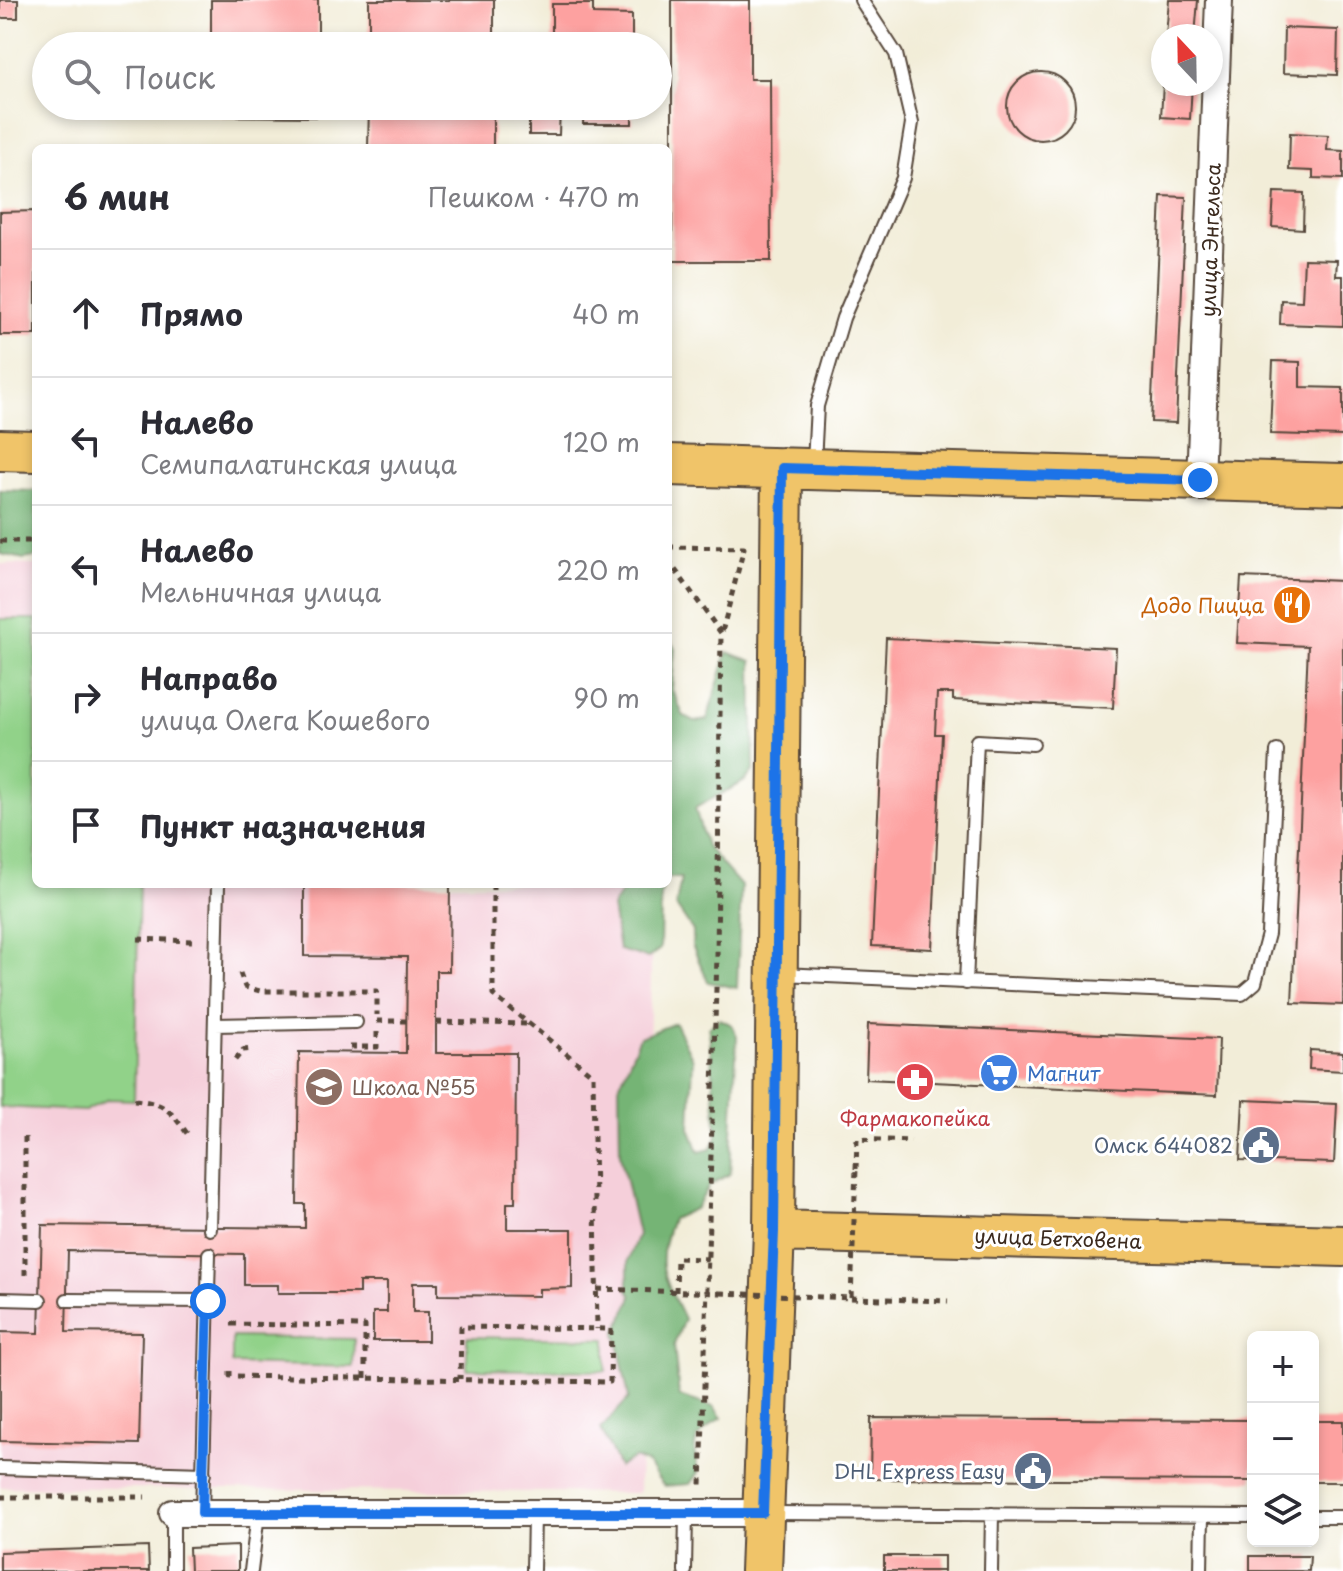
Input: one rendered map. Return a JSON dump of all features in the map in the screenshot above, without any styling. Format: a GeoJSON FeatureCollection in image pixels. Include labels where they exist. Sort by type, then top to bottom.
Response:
{"type":"FeatureCollection","features":[{"type":"Feature","properties":{"kind":"main road"},"geometry":{"type":"LineString","coordinates":[[0,450],[32,451]]}},
{"type":"Feature","properties":{"kind":"main road"},"geometry":{"type":"LineString","coordinates":[[672,465],[1343,484]]}},
{"type":"Feature","properties":{"kind":"main road"},"geometry":{"type":"LineString","coordinates":[[761,1571],[774,1231],[777,974],[798,468]]}},
{"type":"Feature","properties":{"kind":"main road","name":"улица Бетховена"},"geometry":{"type":"LineString","coordinates":[[774,1231],[1343,1246]]}},
{"type":"Feature","properties":{"kind":"street","name":"улица Энгельса"},"geometry":{"type":"LineString","coordinates":[[1200,480],[1219,0]]}},
{"type":"Feature","properties":{"kind":"street"},"geometry":{"type":"LineString","coordinates":[[165,1505],[202,1513],[534,1513],[691,1506],[763,1513]]}},
{"type":"Feature","properties":{"kind":"lane"},"geometry":{"type":"LineString","coordinates":[[798,468],[843,318],[903,178],[912,123],[896,54],[861,0]]}},
{"type":"Feature","properties":{"kind":"lane"},"geometry":{"type":"LineString","coordinates":[[966,983],[977,741],[1033,744]]}},
{"type":"Feature","properties":{"kind":"lane"},"geometry":{"type":"LineString","coordinates":[[777,974],[1242,994],[1255,983],[1268,934],[1277,751]]}},
{"type":"Feature","properties":{"kind":"lane"},"geometry":{"type":"LineString","coordinates":[[210,1229],[218,888]]}},
{"type":"Feature","properties":{"kind":"lane"},"geometry":{"type":"LineString","coordinates":[[215,1025],[356,1022]]}},
{"type":"Feature","properties":{"kind":"lane"},"geometry":{"type":"LineString","coordinates":[[202,1513],[209,1254]]}},
{"type":"Feature","properties":{"kind":"lane"},"geometry":{"type":"LineString","coordinates":[[0,1299],[40,1300]]}},
{"type":"Feature","properties":{"kind":"lane"},"geometry":{"type":"LineString","coordinates":[[67,1300],[208,1301]]}},
{"type":"Feature","properties":{"kind":"lane"},"geometry":{"type":"LineString","coordinates":[[0,1468],[204,1474]]}},
{"type":"Feature","properties":{"kind":"lane"},"geometry":{"type":"LineString","coordinates":[[165,1505],[173,1571]]}},
{"type":"Feature","properties":{"kind":"lane"},"geometry":{"type":"LineString","coordinates":[[685,1571],[691,1506]]}},
{"type":"Feature","properties":{"kind":"lane"},"geometry":{"type":"LineString","coordinates":[[251,1571],[258,1513]]}},
{"type":"Feature","properties":{"kind":"lane"},"geometry":{"type":"LineString","coordinates":[[533,1571],[534,1513]]}},
{"type":"Feature","properties":{"kind":"lane"},"geometry":{"type":"LineString","coordinates":[[763,1513],[1247,1516]]}},
{"type":"Feature","properties":{"kind":"lane"},"geometry":{"type":"LineString","coordinates":[[991,1571],[992,1514]]}},
{"type":"Feature","properties":{"kind":"lane"},"geometry":{"type":"LineString","coordinates":[[1201,1571],[1202,1516]]}},
{"type":"Feature","properties":{"kind":"lane"},"geometry":{"type":"LineString","coordinates":[[1319,1517],[1343,1517]]}},
{"type":"Feature","properties":{"kind":"path"},"geometry":{"type":"LineString","coordinates":[[0,541],[32,541]]}},
{"type":"Feature","properties":{"kind":"path"},"geometry":{"type":"LineString","coordinates":[[672,547],[744,548],[721,633],[717,956],[701,1486],[691,1506]]}},
{"type":"Feature","properties":{"kind":"path"},"geometry":{"type":"LineString","coordinates":[[672,566],[721,633]]}},
{"type":"Feature","properties":{"kind":"path"},"geometry":{"type":"LineString","coordinates":[[493,888],[493,995],[593,1075],[597,1329]]}},
{"type":"Feature","properties":{"kind":"path"},"geometry":{"type":"LineString","coordinates":[[138,939],[200,941]]}},
{"type":"Feature","properties":{"kind":"path"},"geometry":{"type":"LineString","coordinates":[[377,1021],[406,1021]]}},
{"type":"Feature","properties":{"kind":"path"},"geometry":{"type":"LineString","coordinates":[[436,1022],[529,1024]]}},
{"type":"Feature","properties":{"kind":"path"},"geometry":{"type":"LineString","coordinates":[[134,1100],[158,1102],[169,1110],[192,1139],[212,1152]]}},
{"type":"Feature","properties":{"kind":"path"},"geometry":{"type":"LineString","coordinates":[[25,1137],[25,1300]]}},
{"type":"Feature","properties":{"kind":"path"},"geometry":{"type":"LineString","coordinates":[[851,1298],[857,1139],[911,1141]]}},
{"type":"Feature","properties":{"kind":"path"},"geometry":{"type":"LineString","coordinates":[[676,1292],[677,1258],[708,1259]]}},
{"type":"Feature","properties":{"kind":"path"},"geometry":{"type":"LineString","coordinates":[[597,1289],[948,1301]]}},
{"type":"Feature","properties":{"kind":"path"},"geometry":{"type":"LineString","coordinates":[[231,1310],[231,1337]]}},
{"type":"Feature","properties":{"kind":"path"},"geometry":{"type":"LineString","coordinates":[[231,1324],[365,1326],[365,1378]]}},
{"type":"Feature","properties":{"kind":"path"},"geometry":{"type":"LineString","coordinates":[[231,1363],[230,1376],[610,1382],[611,1329],[461,1327],[460,1379]]}},
{"type":"Feature","properties":{"kind":"path"},"geometry":{"type":"LineString","coordinates":[[0,1497],[165,1505]]}},
{"type":"Feature","properties":{"kind":"shaded area","name":"Школа №55"},"geometry":{"type":"Polygon","coordinates":[[[0,564],[32,565],[32,888],[653,888],[639,1493],[0,1487],[0,564]]]}},
{"type":"Feature","properties":{"kind":"green space"},"geometry":{"type":"Polygon","coordinates":[[[0,490],[32,491],[32,558],[0,554],[0,490]]]}},
{"type":"Feature","properties":{"kind":"green space"},"geometry":{"type":"Polygon","coordinates":[[[0,619],[32,619],[32,888],[139,888],[134,1100],[108,1099],[85,1111],[0,1107],[0,619]]]}},
{"type":"Feature","properties":{"kind":"green space"},"geometry":{"type":"Polygon","coordinates":[[[672,642],[675,647],[672,690],[672,642]]]}},
{"type":"Feature","properties":{"kind":"green space"},"geometry":{"type":"Polygon","coordinates":[[[727,652],[752,661],[754,770],[745,781],[695,808],[706,846],[741,886],[737,988],[708,982],[692,945],[693,931],[676,906],[681,878],[672,878],[672,690],[683,715],[694,722],[707,720],[727,652]]]}},
{"type":"Feature","properties":{"kind":"green space"},"geometry":{"type":"Polygon","coordinates":[[[624,888],[663,888],[660,949],[648,958],[619,950],[612,907],[624,888]]]}},
{"type":"Feature","properties":{"kind":"green space"},"geometry":{"type":"Polygon","coordinates":[[[720,1019],[732,1025],[737,1036],[730,1174],[710,1185],[696,1208],[672,1219],[663,1248],[663,1260],[667,1281],[684,1319],[674,1345],[679,1396],[714,1407],[722,1418],[696,1440],[698,1473],[690,1484],[664,1486],[647,1463],[634,1458],[619,1467],[601,1429],[629,1398],[616,1332],[632,1297],[628,1289],[628,1261],[638,1234],[620,1155],[619,1086],[640,1037],[675,1023],[693,1060],[690,1128],[699,1152],[711,1149],[717,1137],[709,1027],[720,1019]]]}},
{"type":"Feature","properties":{"kind":"green space"},"geometry":{"type":"Polygon","coordinates":[[[232,1337],[354,1339],[353,1367],[232,1364],[232,1337]]]}},
{"type":"Feature","properties":{"kind":"green space"},"geometry":{"type":"Polygon","coordinates":[[[467,1337],[606,1339],[606,1371],[467,1369],[467,1337]]]}},
{"type":"Feature","properties":{"kind":"building"},"geometry":{"type":"Polygon","coordinates":[[[0,0],[18,0],[18,18],[0,18],[0,0]]]}},
{"type":"Feature","properties":{"kind":"building"},"geometry":{"type":"Polygon","coordinates":[[[211,0],[318,0],[318,32],[211,32],[211,0]]]}},
{"type":"Feature","properties":{"kind":"building"},"geometry":{"type":"Polygon","coordinates":[[[369,0],[494,0],[494,32],[369,32],[369,0]]]}},
{"type":"Feature","properties":{"kind":"building"},"geometry":{"type":"Polygon","coordinates":[[[672,0],[750,0],[750,79],[770,79],[771,261],[672,261],[672,0]]]}},
{"type":"Feature","properties":{"kind":"building"},"geometry":{"type":"Polygon","coordinates":[[[1169,0],[1198,0],[1196,24],[1167,24],[1169,0]]]}},
{"type":"Feature","properties":{"kind":"building"},"geometry":{"type":"Polygon","coordinates":[[[552,4],[593,4],[593,14],[632,15],[632,32],[552,32],[552,4]]]}},
{"type":"Feature","properties":{"kind":"building"},"geometry":{"type":"Polygon","coordinates":[[[1284,28],[1338,30],[1337,75],[1283,73],[1284,28]]]}},
{"type":"Feature","properties":{"kind":"building"},"geometry":{"type":"Polygon","coordinates":[[[1041,72],[1065,82],[1075,106],[1065,130],[1041,140],[1017,130],[1007,106],[1017,82],[1041,72]]]}},
{"type":"Feature","properties":{"kind":"building"},"geometry":{"type":"Polygon","coordinates":[[[1162,96],[1191,96],[1190,119],[1161,117],[1162,96]]]}},
{"type":"Feature","properties":{"kind":"building"},"geometry":{"type":"Polygon","coordinates":[[[369,120],[493,120],[493,144],[368,144],[369,120]]]}},
{"type":"Feature","properties":{"kind":"building"},"geometry":{"type":"Polygon","coordinates":[[[529,120],[560,120],[559,135],[529,135],[529,120]]]}},
{"type":"Feature","properties":{"kind":"building"},"geometry":{"type":"Polygon","coordinates":[[[583,120],[632,120],[632,124],[583,124],[583,120]]]}},
{"type":"Feature","properties":{"kind":"building"},"geometry":{"type":"Polygon","coordinates":[[[1290,133],[1328,135],[1327,150],[1343,151],[1343,179],[1313,178],[1313,171],[1289,170],[1290,133]]]}},
{"type":"Feature","properties":{"kind":"building"},"geometry":{"type":"Polygon","coordinates":[[[1274,192],[1304,193],[1303,229],[1272,227],[1274,192]]]}},
{"type":"Feature","properties":{"kind":"building"},"geometry":{"type":"Polygon","coordinates":[[[1161,196],[1186,197],[1176,423],[1151,422],[1161,196]]]}},
{"type":"Feature","properties":{"kind":"building"},"geometry":{"type":"Polygon","coordinates":[[[32,211],[32,335],[0,335],[0,212],[32,211]]]}},
{"type":"Feature","properties":{"kind":"building"},"geometry":{"type":"Polygon","coordinates":[[[1304,259],[1337,260],[1336,276],[1343,276],[1343,326],[1280,324],[1281,300],[1302,301],[1304,259]]]}},
{"type":"Feature","properties":{"kind":"building"},"geometry":{"type":"Polygon","coordinates":[[[1273,361],[1300,362],[1300,387],[1343,388],[1343,436],[1270,434],[1273,361]]]}},
{"type":"Feature","properties":{"kind":"building"},"geometry":{"type":"Polygon","coordinates":[[[1241,577],[1343,581],[1343,1005],[1292,1003],[1308,646],[1237,643],[1241,577]]]}},
{"type":"Feature","properties":{"kind":"building"},"geometry":{"type":"Polygon","coordinates":[[[886,638],[1116,648],[1113,708],[953,700],[953,693],[937,693],[935,734],[942,734],[932,949],[872,946],[886,638]]]}},
{"type":"Feature","properties":{"kind":"building"},"geometry":{"type":"Polygon","coordinates":[[[304,888],[450,888],[449,971],[436,971],[436,1053],[516,1053],[515,1203],[507,1203],[507,1229],[572,1229],[572,1288],[539,1289],[539,1296],[438,1295],[438,1283],[413,1283],[413,1312],[428,1312],[428,1341],[373,1341],[373,1312],[387,1312],[387,1282],[359,1282],[359,1293],[278,1293],[278,1285],[244,1285],[244,1254],[68,1251],[66,1332],[142,1333],[139,1444],[0,1441],[0,1332],[39,1333],[42,1225],[305,1228],[305,1204],[297,1204],[299,1052],[406,1053],[407,957],[304,956],[304,888]]]}},
{"type":"Feature","properties":{"kind":"building"},"geometry":{"type":"Polygon","coordinates":[[[868,1024],[1219,1039],[1217,1095],[866,1079],[868,1024]]]}},
{"type":"Feature","properties":{"kind":"building"},"geometry":{"type":"Polygon","coordinates":[[[1310,1050],[1343,1052],[1343,1071],[1309,1069],[1310,1050]]]}},
{"type":"Feature","properties":{"kind":"building"},"geometry":{"type":"Polygon","coordinates":[[[1243,1100],[1337,1104],[1334,1163],[1240,1160],[1243,1100]]]}},
{"type":"Feature","properties":{"kind":"building"},"geometry":{"type":"Polygon","coordinates":[[[871,1418],[1247,1420],[1247,1481],[870,1479],[871,1418]]]}},
{"type":"Feature","properties":{"kind":"building"},"geometry":{"type":"Polygon","coordinates":[[[1319,1421],[1343,1421],[1343,1482],[1319,1482],[1319,1421]]]}},
{"type":"Feature","properties":{"kind":"building"},"geometry":{"type":"Polygon","coordinates":[[[238,1546],[238,1571],[190,1571],[189,1548],[238,1546]]]}},
{"type":"Feature","properties":{"kind":"building"},"geometry":{"type":"Polygon","coordinates":[[[148,1547],[149,1571],[0,1571],[0,1552],[148,1547]]]}},
{"type":"Feature","properties":{"kind":"building"},"geometry":{"type":"Polygon","coordinates":[[[884,1556],[944,1556],[944,1571],[884,1571],[884,1556]]]}},
{"type":"Feature","properties":{"kind":"building"},"geometry":{"type":"Polygon","coordinates":[[[1250,1556],[1310,1556],[1309,1571],[1250,1571],[1250,1556]]]}},
{"type":"Feature","properties":{"kind":"place","name":"Додо Пицца"},"geometry":{"type":"Point","coordinates":[1292,605]}},
{"type":"Feature","properties":{"kind":"place","name":"Магнит"},"geometry":{"type":"Point","coordinates":[999,1073]}},
{"type":"Feature","properties":{"kind":"place","name":"Фармакопейка"},"geometry":{"type":"Point","coordinates":[915,1082]}},
{"type":"Feature","properties":{"kind":"place","name":"Школа №55"},"geometry":{"type":"Point","coordinates":[324,1087]}},
{"type":"Feature","properties":{"kind":"place","name":"Омск 644082"},"geometry":{"type":"Point","coordinates":[1261,1145]}},
{"type":"Feature","properties":{"kind":"place","name":"DHL Express Easy"},"geometry":{"type":"Point","coordinates":[1033,1471]}},
{"type":"Feature","properties":{"kind":"route"},"geometry":{"type":"LineString","coordinates":[[208,1301],[202,1513],[763,1513],[774,1231],[782,468],[1200,480]]}}]}
